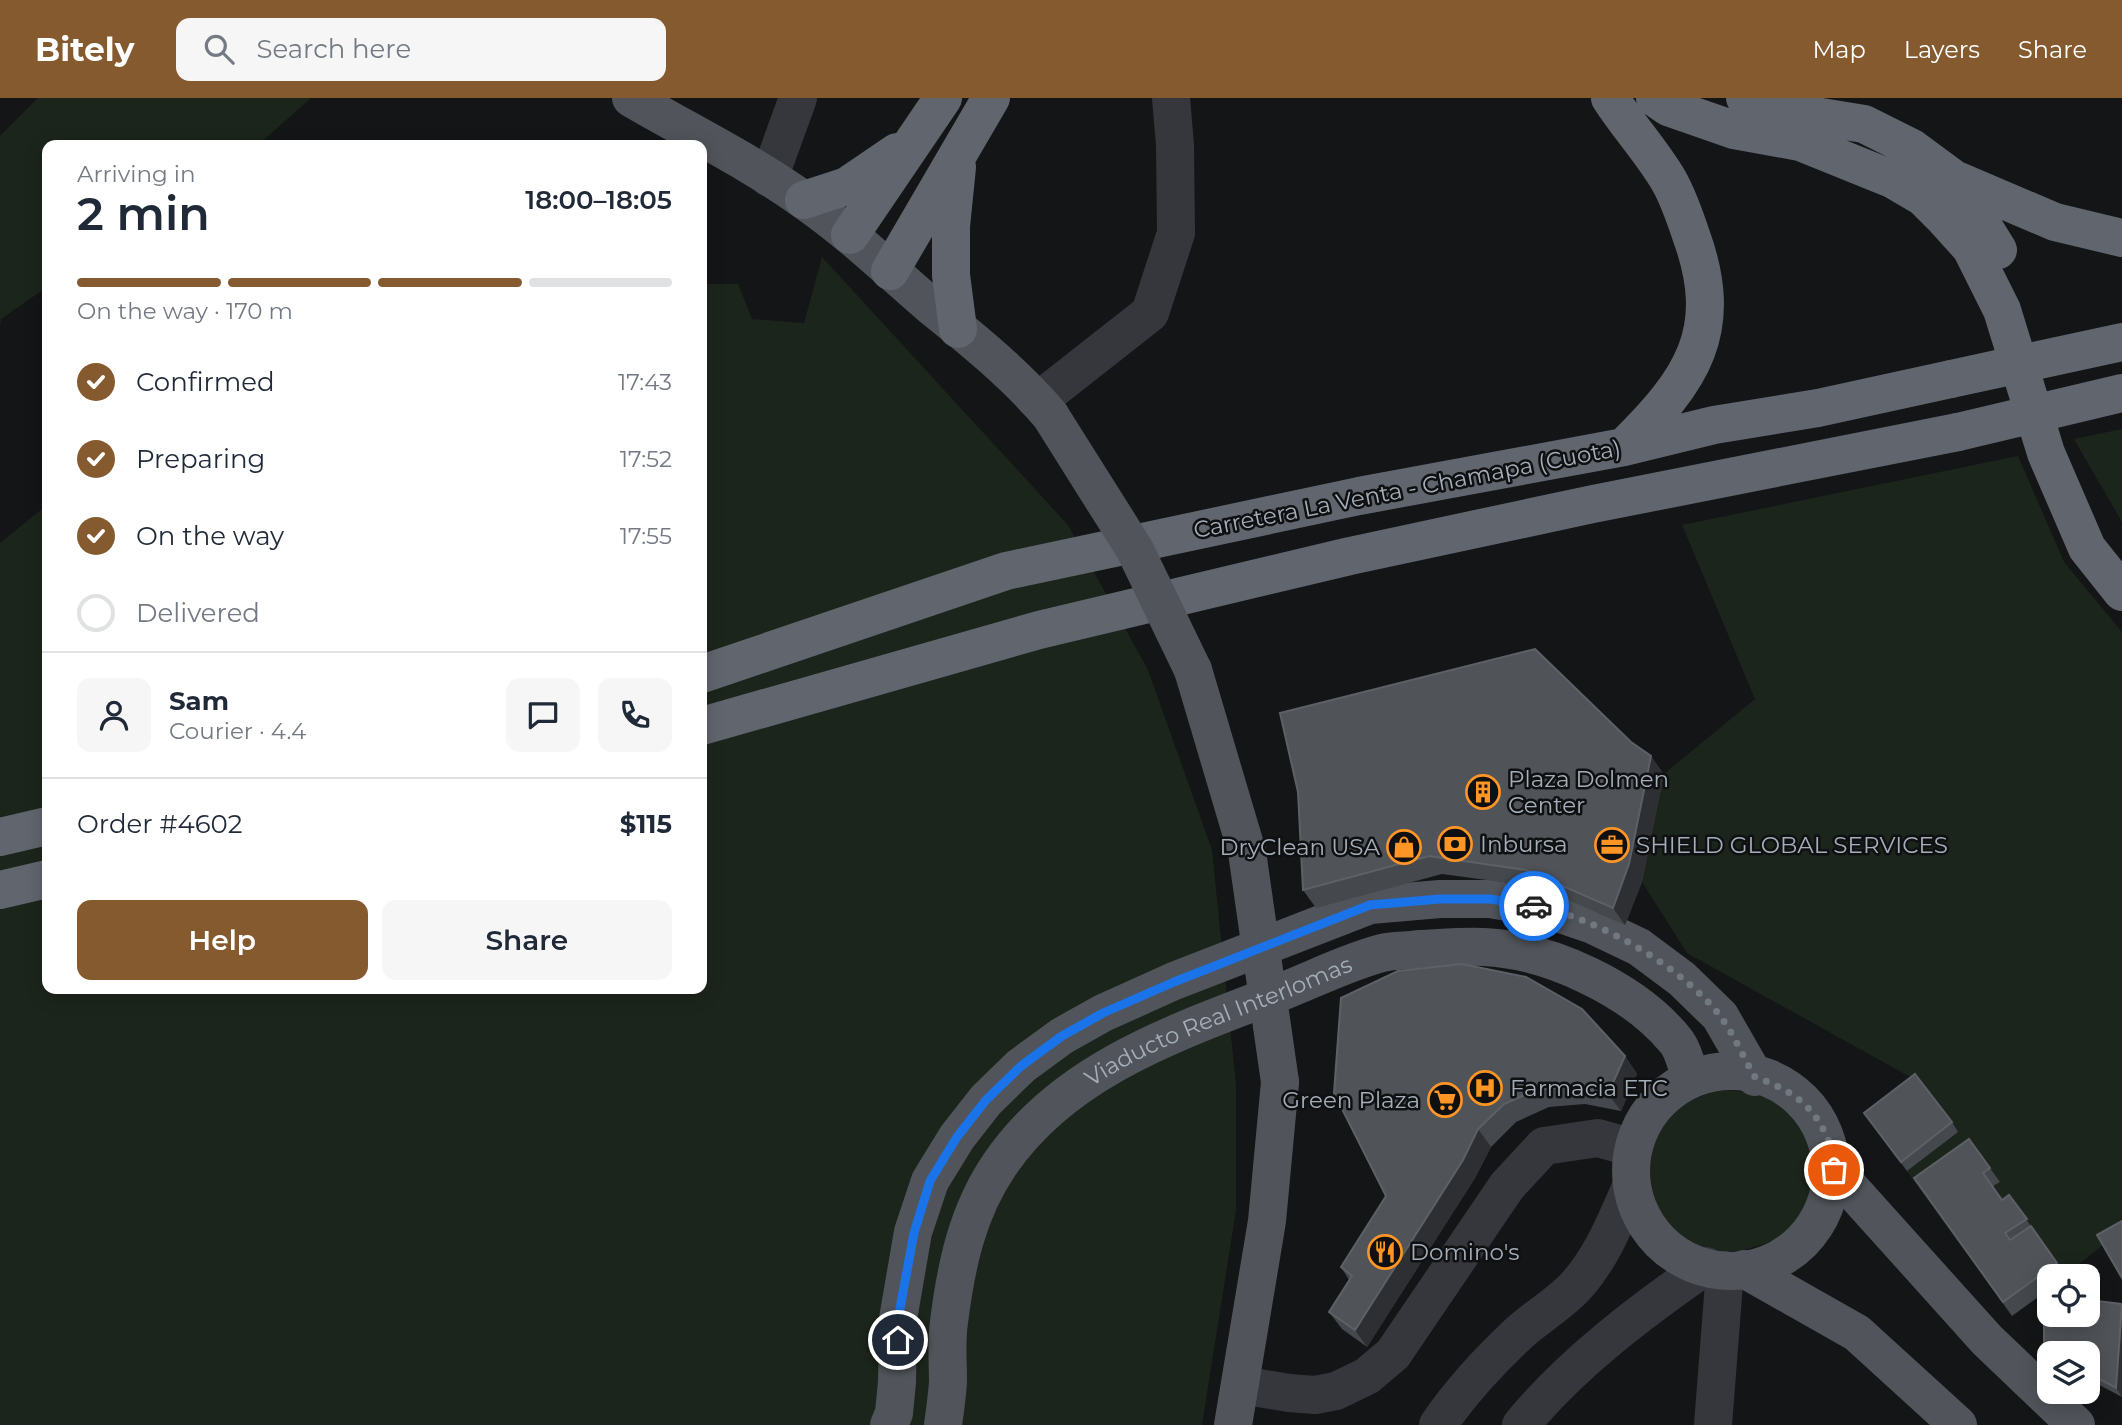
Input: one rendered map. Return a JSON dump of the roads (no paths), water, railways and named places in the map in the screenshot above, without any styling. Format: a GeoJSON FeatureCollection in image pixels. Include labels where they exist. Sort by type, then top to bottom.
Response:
{"type":"FeatureCollection","features":[{"type":"Feature","properties":{"kind":"highway"},"geometry":{"type":"LineString","coordinates":[[850,235],[943,98]]}},
{"type":"Feature","properties":{"kind":"highway"},"geometry":{"type":"LineString","coordinates":[[890,271],[991,98]]}},
{"type":"Feature","properties":{"kind":"highway"},"geometry":{"type":"LineString","coordinates":[[1611,98],[1669,181],[1700,260],[1706,301],[1702,340],[1690,368],[1659,412],[1624,447]]}},
{"type":"Feature","properties":{"kind":"highway"},"geometry":{"type":"LineString","coordinates":[[1655,98],[1668,107],[1734,130],[1800,142],[1894,180],[1923,197],[1943,217],[1971,248],[2002,310],[2046,453],[2087,548],[2122,592]]}},
{"type":"Feature","properties":{"kind":"highway"},"geometry":{"type":"LineString","coordinates":[[1745,98],[1766,108],[1864,124],[1912,148],[1954,179],[2055,222],[2122,238]]}},
{"type":"Feature","properties":{"kind":"highway"},"geometry":{"type":"LineString","coordinates":[[804,200],[847,186],[881,164],[920,132]]}},
{"type":"Feature","properties":{"kind":"highway"},"geometry":{"type":"LineString","coordinates":[[958,152],[951,226],[951,275],[958,329]]}},
{"type":"Feature","properties":{"kind":"highway"},"geometry":{"type":"LineString","coordinates":[[1954,179],[1998,249],[2021,301],[2067,448],[2107,531],[2122,551]]}},
{"type":"Feature","properties":{"kind":"highway","name":"Carretera La Venta - Chamapa (Cuota)"},"geometry":{"type":"LineString","coordinates":[[707,672],[1006,571],[1359,496],[1624,447],[1714,425],[1818,408],[2122,342]]}},
{"type":"Feature","properties":{"kind":"highway"},"geometry":{"type":"LineString","coordinates":[[707,725],[1039,629],[1336,559],[1593,504],[1958,432],[2122,393]]}},
{"type":"Feature","properties":{"kind":"highway"},"geometry":{"type":"LineString","coordinates":[[0,837],[42,827]]}},
{"type":"Feature","properties":{"kind":"highway"},"geometry":{"type":"LineString","coordinates":[[0,890],[42,880]]}},
{"type":"Feature","properties":{"kind":"main road"},"geometry":{"type":"LineString","coordinates":[[631,98],[703,140]]}},
{"type":"Feature","properties":{"kind":"main road"},"geometry":{"type":"LineString","coordinates":[[707,142],[804,200],[850,235],[1044,408],[1135,550],[1193,670],[1247,852],[1280,1082],[1267,1221],[1233,1425]]}},
{"type":"Feature","properties":{"kind":"main road"},"geometry":{"type":"LineString","coordinates":[[889,1425],[894,1413],[897,1382],[898,1319],[914,1233],[930,1181],[957,1137],[986,1100],[1021,1066],[1062,1036],[1103,1013],[1187,976],[1370,905],[1440,899],[1490,899],[1543,908],[1594,925],[1639,947],[1682,979],[1720,1016],[1755,1077]]}},
{"type":"Feature","properties":{"kind":"main road","name":"Viaducto Real Interlomas"},"geometry":{"type":"LineString","coordinates":[[943,1425],[948,1386],[948,1325],[963,1245],[977,1201],[1000,1164],[1025,1132],[1091,1076],[1127,1056],[1195,1026],[1382,953],[1443,947],[1486,947],[1530,954],[1574,970],[1612,989],[1649,1015],[1677,1041],[1691,1079]]}},
{"type":"Feature","properties":{"kind":"main road"},"geometry":{"type":"LineString","coordinates":[[1725,1268],[1791,1252],[1824,1216],[1834,1170],[1827,1137],[1809,1108],[1782,1087],[1755,1077],[1720,1073],[1691,1079],[1664,1095],[1643,1118],[1630,1147],[1630,1189],[1644,1223],[1671,1250],[1725,1268],[1857,1333],[1958,1425]]}},
{"type":"Feature","properties":{"kind":"main road"},"geometry":{"type":"LineString","coordinates":[[1834,1170],[1987,1339],[2076,1425]]}},
{"type":"Feature","properties":{"kind":"street"},"geometry":{"type":"LineString","coordinates":[[769,178],[799,98]]}},
{"type":"Feature","properties":{"kind":"street"},"geometry":{"type":"LineString","coordinates":[[1044,408],[1150,313],[1176,233],[1175,145],[1171,98]]}},
{"type":"Feature","properties":{"kind":"street"},"geometry":{"type":"LineString","coordinates":[[1241,1385],[1315,1395],[1336,1391],[1367,1376],[1393,1353],[1507,1186],[1544,1146],[1598,1138],[1630,1147]]}},
{"type":"Feature","properties":{"kind":"street"},"geometry":{"type":"LineString","coordinates":[[1451,1420],[1485,1366],[1521,1331],[1574,1289],[1608,1238],[1630,1189]]}},
{"type":"Feature","properties":{"kind":"street"},"geometry":{"type":"LineString","coordinates":[[1521,1425],[1570,1373],[1641,1314],[1725,1268]]}},
{"type":"Feature","properties":{"kind":"street"},"geometry":{"type":"LineString","coordinates":[[1713,1425],[1725,1268]]}},
{"type":"Feature","properties":{"kind":"place","name":"Plaza Dolmen Center"},"geometry":{"type":"Point","coordinates":[1483,792]}},
{"type":"Feature","properties":{"kind":"place","name":"Inbursa"},"geometry":{"type":"Point","coordinates":[1455,844]}},
{"type":"Feature","properties":{"kind":"place","name":"SHIELD GLOBAL SERVICES"},"geometry":{"type":"Point","coordinates":[1612,845]}},
{"type":"Feature","properties":{"kind":"place","name":"DryClean USA"},"geometry":{"type":"Point","coordinates":[1404,847]}},
{"type":"Feature","properties":{"kind":"place","name":"Farmacia ETC"},"geometry":{"type":"Point","coordinates":[1485,1088]}},
{"type":"Feature","properties":{"kind":"place","name":"Green Plaza"},"geometry":{"type":"Point","coordinates":[1445,1100]}},
{"type":"Feature","properties":{"kind":"place","name":"Domino's"},"geometry":{"type":"Point","coordinates":[1385,1252]}}]}
